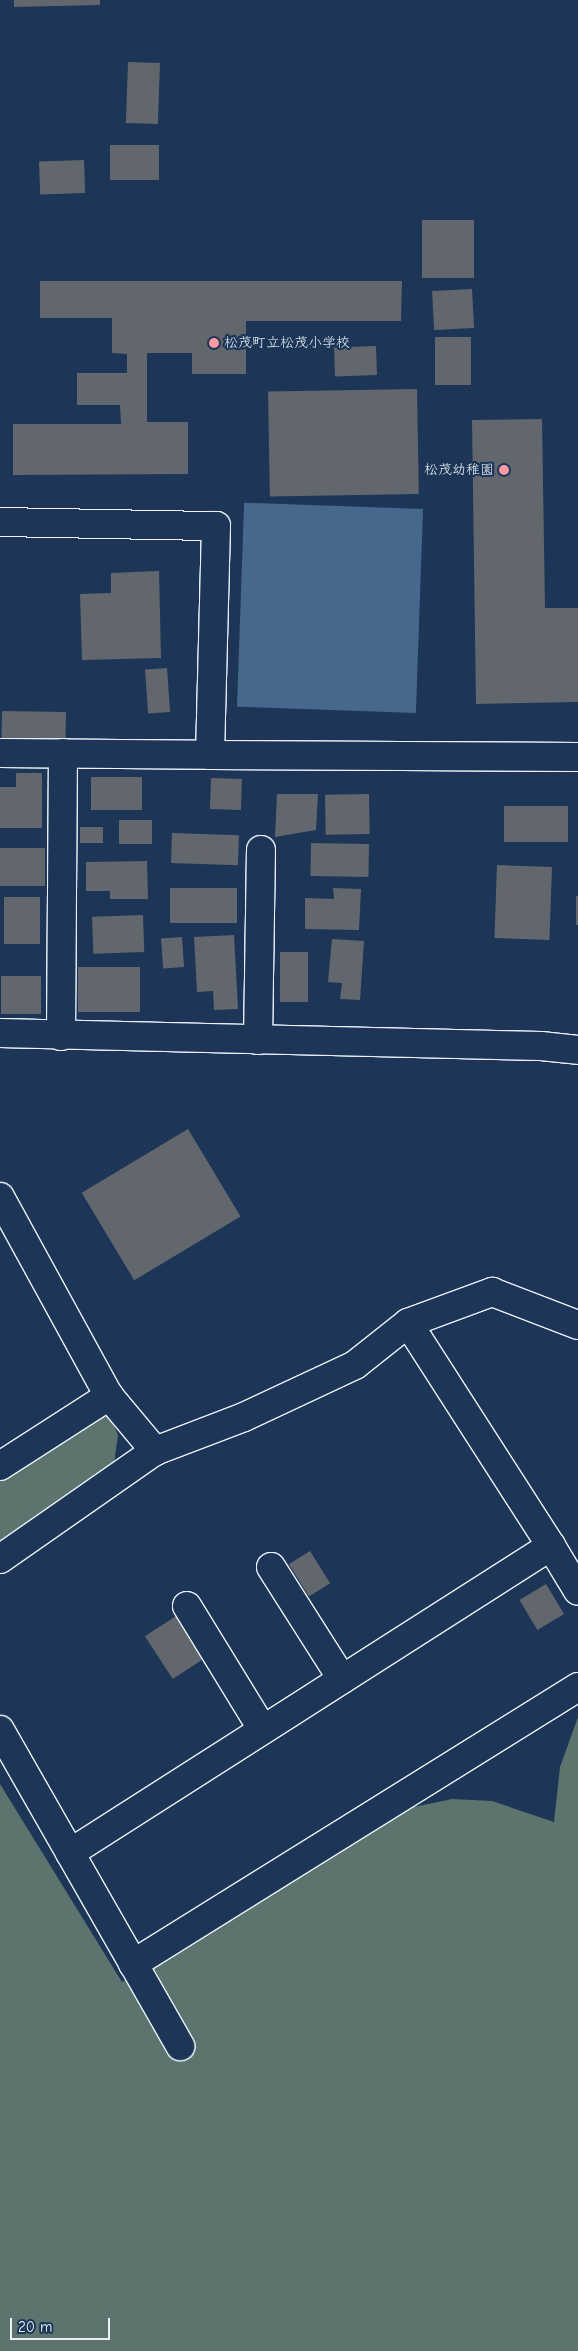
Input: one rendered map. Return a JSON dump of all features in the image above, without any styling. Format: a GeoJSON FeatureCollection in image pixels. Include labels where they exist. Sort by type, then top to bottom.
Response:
{"type":"FeatureCollection","features":[{"type":"Feature","properties":{"kind":"street"},"geometry":{"type":"LineString","coordinates":[[0,522],[216,526],[210,755]]}},
{"type":"Feature","properties":{"kind":"street"},"geometry":{"type":"LineString","coordinates":[[0,753],[578,757]]}},
{"type":"Feature","properties":{"kind":"street"},"geometry":{"type":"LineString","coordinates":[[62,1036],[63,753]]}},
{"type":"Feature","properties":{"kind":"street"},"geometry":{"type":"LineString","coordinates":[[258,1040],[261,850]]}},
{"type":"Feature","properties":{"kind":"street"},"geometry":{"type":"LineString","coordinates":[[0,1033],[62,1036],[541,1046],[578,1050]]}},
{"type":"Feature","properties":{"kind":"street"},"geometry":{"type":"LineString","coordinates":[[0,1197],[109,1396],[156,1451]]}},
{"type":"Feature","properties":{"kind":"street"},"geometry":{"type":"LineString","coordinates":[[0,1559],[156,1451],[244,1417],[355,1365],[408,1323],[492,1292],[578,1325]]}},
{"type":"Feature","properties":{"kind":"street"},"geometry":{"type":"LineString","coordinates":[[408,1323],[578,1591]]}},
{"type":"Feature","properties":{"kind":"street"},"geometry":{"type":"LineString","coordinates":[[0,1466],[109,1396]]}},
{"type":"Feature","properties":{"kind":"street"},"geometry":{"type":"LineString","coordinates":[[70,1853],[551,1546]]}},
{"type":"Feature","properties":{"kind":"street"},"geometry":{"type":"LineString","coordinates":[[271,1567],[342,1679]]}},
{"type":"Feature","properties":{"kind":"street"},"geometry":{"type":"LineString","coordinates":[[187,1606],[263,1730]]}},
{"type":"Feature","properties":{"kind":"street"},"geometry":{"type":"LineString","coordinates":[[133,1964],[578,1687]]}},
{"type":"Feature","properties":{"kind":"street"},"geometry":{"type":"LineString","coordinates":[[0,1730],[180,2046]]}},
{"type":"Feature","properties":{"kind":"green space"},"geometry":{"type":"Polygon","coordinates":[[[108,1413],[118,1435],[114,1464],[0,1545],[0,1480],[108,1413]]]}},
{"type":"Feature","properties":{"kind":"green space"},"geometry":{"type":"Polygon","coordinates":[[[578,1717],[578,2351],[0,2351],[0,1784],[122,1982],[380,1814],[452,1799],[492,1801],[554,1822],[560,1767],[578,1717]]]}},
{"type":"Feature","properties":{"kind":"water"},"geometry":{"type":"Polygon","coordinates":[[[244,503],[423,509],[416,713],[237,707],[244,503]]]}},
{"type":"Feature","properties":{"kind":"building"},"geometry":{"type":"Polygon","coordinates":[[[14,0],[100,0],[100,5],[14,7],[14,0]]]}},
{"type":"Feature","properties":{"kind":"building"},"geometry":{"type":"Polygon","coordinates":[[[128,62],[160,63],[158,124],[126,123],[128,62]]]}},
{"type":"Feature","properties":{"kind":"building"},"geometry":{"type":"Polygon","coordinates":[[[110,145],[159,145],[159,180],[110,180],[110,145]]]}},
{"type":"Feature","properties":{"kind":"building"},"geometry":{"type":"Polygon","coordinates":[[[84,160],[85,193],[40,195],[39,162],[84,160]]]}},
{"type":"Feature","properties":{"kind":"building"},"geometry":{"type":"Polygon","coordinates":[[[422,220],[474,220],[474,278],[422,278],[422,220]]]}},
{"type":"Feature","properties":{"kind":"building"},"geometry":{"type":"Polygon","coordinates":[[[40,281],[402,281],[401,321],[246,321],[246,374],[192,374],[192,353],[147,353],[147,422],[188,422],[188,474],[13,475],[13,424],[121,424],[120,405],[77,405],[77,373],[127,373],[127,354],[112,353],[112,318],[40,318],[40,281]]]}},
{"type":"Feature","properties":{"kind":"building"},"geometry":{"type":"Polygon","coordinates":[[[472,289],[474,328],[434,330],[432,291],[472,289]]]}},
{"type":"Feature","properties":{"kind":"building"},"geometry":{"type":"Polygon","coordinates":[[[435,337],[471,337],[471,385],[435,385],[435,337]]]}},
{"type":"Feature","properties":{"kind":"building"},"geometry":{"type":"Polygon","coordinates":[[[376,346],[377,375],[335,376],[334,347],[376,346]]]}},
{"type":"Feature","properties":{"kind":"building"},"geometry":{"type":"Polygon","coordinates":[[[417,389],[419,494],[270,497],[268,392],[417,389]]]}},
{"type":"Feature","properties":{"kind":"building"},"geometry":{"type":"Polygon","coordinates":[[[542,419],[545,608],[578,608],[578,702],[476,704],[472,420],[542,419]]]}},
{"type":"Feature","properties":{"kind":"building"},"geometry":{"type":"Polygon","coordinates":[[[159,571],[161,658],[82,660],[80,594],[111,593],[111,573],[159,571]]]}},
{"type":"Feature","properties":{"kind":"building"},"geometry":{"type":"Polygon","coordinates":[[[167,668],[170,712],[148,713],[145,670],[167,668]]]}},
{"type":"Feature","properties":{"kind":"building"},"geometry":{"type":"Polygon","coordinates":[[[2,711],[66,712],[65,743],[1,742],[2,711]]]}},
{"type":"Feature","properties":{"kind":"building"},"geometry":{"type":"Polygon","coordinates":[[[16,773],[42,773],[42,828],[0,828],[0,787],[16,787],[16,773]]]}},
{"type":"Feature","properties":{"kind":"building"},"geometry":{"type":"Polygon","coordinates":[[[91,777],[142,777],[142,810],[91,810],[91,777]]]}},
{"type":"Feature","properties":{"kind":"building"},"geometry":{"type":"Polygon","coordinates":[[[211,778],[242,779],[241,810],[210,809],[211,778]]]}},
{"type":"Feature","properties":{"kind":"building"},"geometry":{"type":"Polygon","coordinates":[[[277,794],[318,794],[316,830],[275,837],[277,794]]]}},
{"type":"Feature","properties":{"kind":"building"},"geometry":{"type":"Polygon","coordinates":[[[369,794],[370,834],[326,835],[325,795],[369,794]]]}},
{"type":"Feature","properties":{"kind":"building"},"geometry":{"type":"Polygon","coordinates":[[[504,806],[568,806],[568,842],[504,842],[504,806]]]}},
{"type":"Feature","properties":{"kind":"building"},"geometry":{"type":"Polygon","coordinates":[[[119,820],[152,820],[152,844],[119,844],[119,820]]]}},
{"type":"Feature","properties":{"kind":"building"},"geometry":{"type":"Polygon","coordinates":[[[80,827],[103,827],[103,843],[80,843],[80,827]]]}},
{"type":"Feature","properties":{"kind":"building"},"geometry":{"type":"Polygon","coordinates":[[[172,833],[239,835],[238,865],[171,863],[172,833]]]}},
{"type":"Feature","properties":{"kind":"building"},"geometry":{"type":"Polygon","coordinates":[[[311,843],[369,844],[368,877],[310,876],[311,843]]]}},
{"type":"Feature","properties":{"kind":"building"},"geometry":{"type":"Polygon","coordinates":[[[0,848],[45,848],[45,886],[0,886],[0,848]]]}},
{"type":"Feature","properties":{"kind":"building"},"geometry":{"type":"Polygon","coordinates":[[[147,861],[148,899],[110,899],[110,891],[86,891],[86,862],[147,861]]]}},
{"type":"Feature","properties":{"kind":"building"},"geometry":{"type":"Polygon","coordinates":[[[497,865],[552,867],[549,940],[494,938],[497,865]]]}},
{"type":"Feature","properties":{"kind":"building"},"geometry":{"type":"Polygon","coordinates":[[[170,888],[237,888],[237,923],[170,923],[170,888]]]}},
{"type":"Feature","properties":{"kind":"building"},"geometry":{"type":"Polygon","coordinates":[[[333,888],[361,889],[359,930],[305,929],[305,898],[334,899],[333,888]]]}},
{"type":"Feature","properties":{"kind":"building"},"geometry":{"type":"Polygon","coordinates":[[[576,896],[578,896],[578,925],[576,925],[576,896]]]}},
{"type":"Feature","properties":{"kind":"building"},"geometry":{"type":"Polygon","coordinates":[[[4,897],[40,897],[40,944],[4,944],[4,897]]]}},
{"type":"Feature","properties":{"kind":"building"},"geometry":{"type":"Polygon","coordinates":[[[143,915],[144,952],[93,954],[92,917],[143,915]]]}},
{"type":"Feature","properties":{"kind":"building"},"geometry":{"type":"Polygon","coordinates":[[[234,935],[238,1009],[214,1010],[213,991],[197,992],[194,937],[234,935]]]}},
{"type":"Feature","properties":{"kind":"building"},"geometry":{"type":"Polygon","coordinates":[[[182,937],[184,967],[163,968],[161,938],[182,937]]]}},
{"type":"Feature","properties":{"kind":"building"},"geometry":{"type":"Polygon","coordinates":[[[332,939],[364,941],[360,1000],[340,999],[342,983],[328,982],[332,939]]]}},
{"type":"Feature","properties":{"kind":"building"},"geometry":{"type":"Polygon","coordinates":[[[280,952],[308,952],[308,1002],[280,1002],[280,952]]]}},
{"type":"Feature","properties":{"kind":"building"},"geometry":{"type":"Polygon","coordinates":[[[78,967],[140,967],[140,1012],[78,1012],[78,967]]]}},
{"type":"Feature","properties":{"kind":"building"},"geometry":{"type":"Polygon","coordinates":[[[1,976],[41,976],[41,1014],[1,1014],[1,976]]]}},
{"type":"Feature","properties":{"kind":"building"},"geometry":{"type":"Polygon","coordinates":[[[188,1129],[241,1216],[134,1280],[82,1193],[188,1129]]]}},
{"type":"Feature","properties":{"kind":"building"},"geometry":{"type":"Polygon","coordinates":[[[310,1551],[330,1583],[309,1596],[289,1564],[310,1551]]]}},
{"type":"Feature","properties":{"kind":"building"},"geometry":{"type":"Polygon","coordinates":[[[546,1584],[564,1614],[537,1630],[519,1600],[546,1584]]]}},
{"type":"Feature","properties":{"kind":"building"},"geometry":{"type":"Polygon","coordinates":[[[176,1616],[204,1659],[173,1679],[145,1636],[176,1616]]]}},
{"type":"Feature","properties":{"kind":"place","name":"松茂町立松茂小学校"},"geometry":{"type":"Point","coordinates":[214,343]}},
{"type":"Feature","properties":{"kind":"place","name":"松茂幼稚園"},"geometry":{"type":"Point","coordinates":[504,470]}}]}
